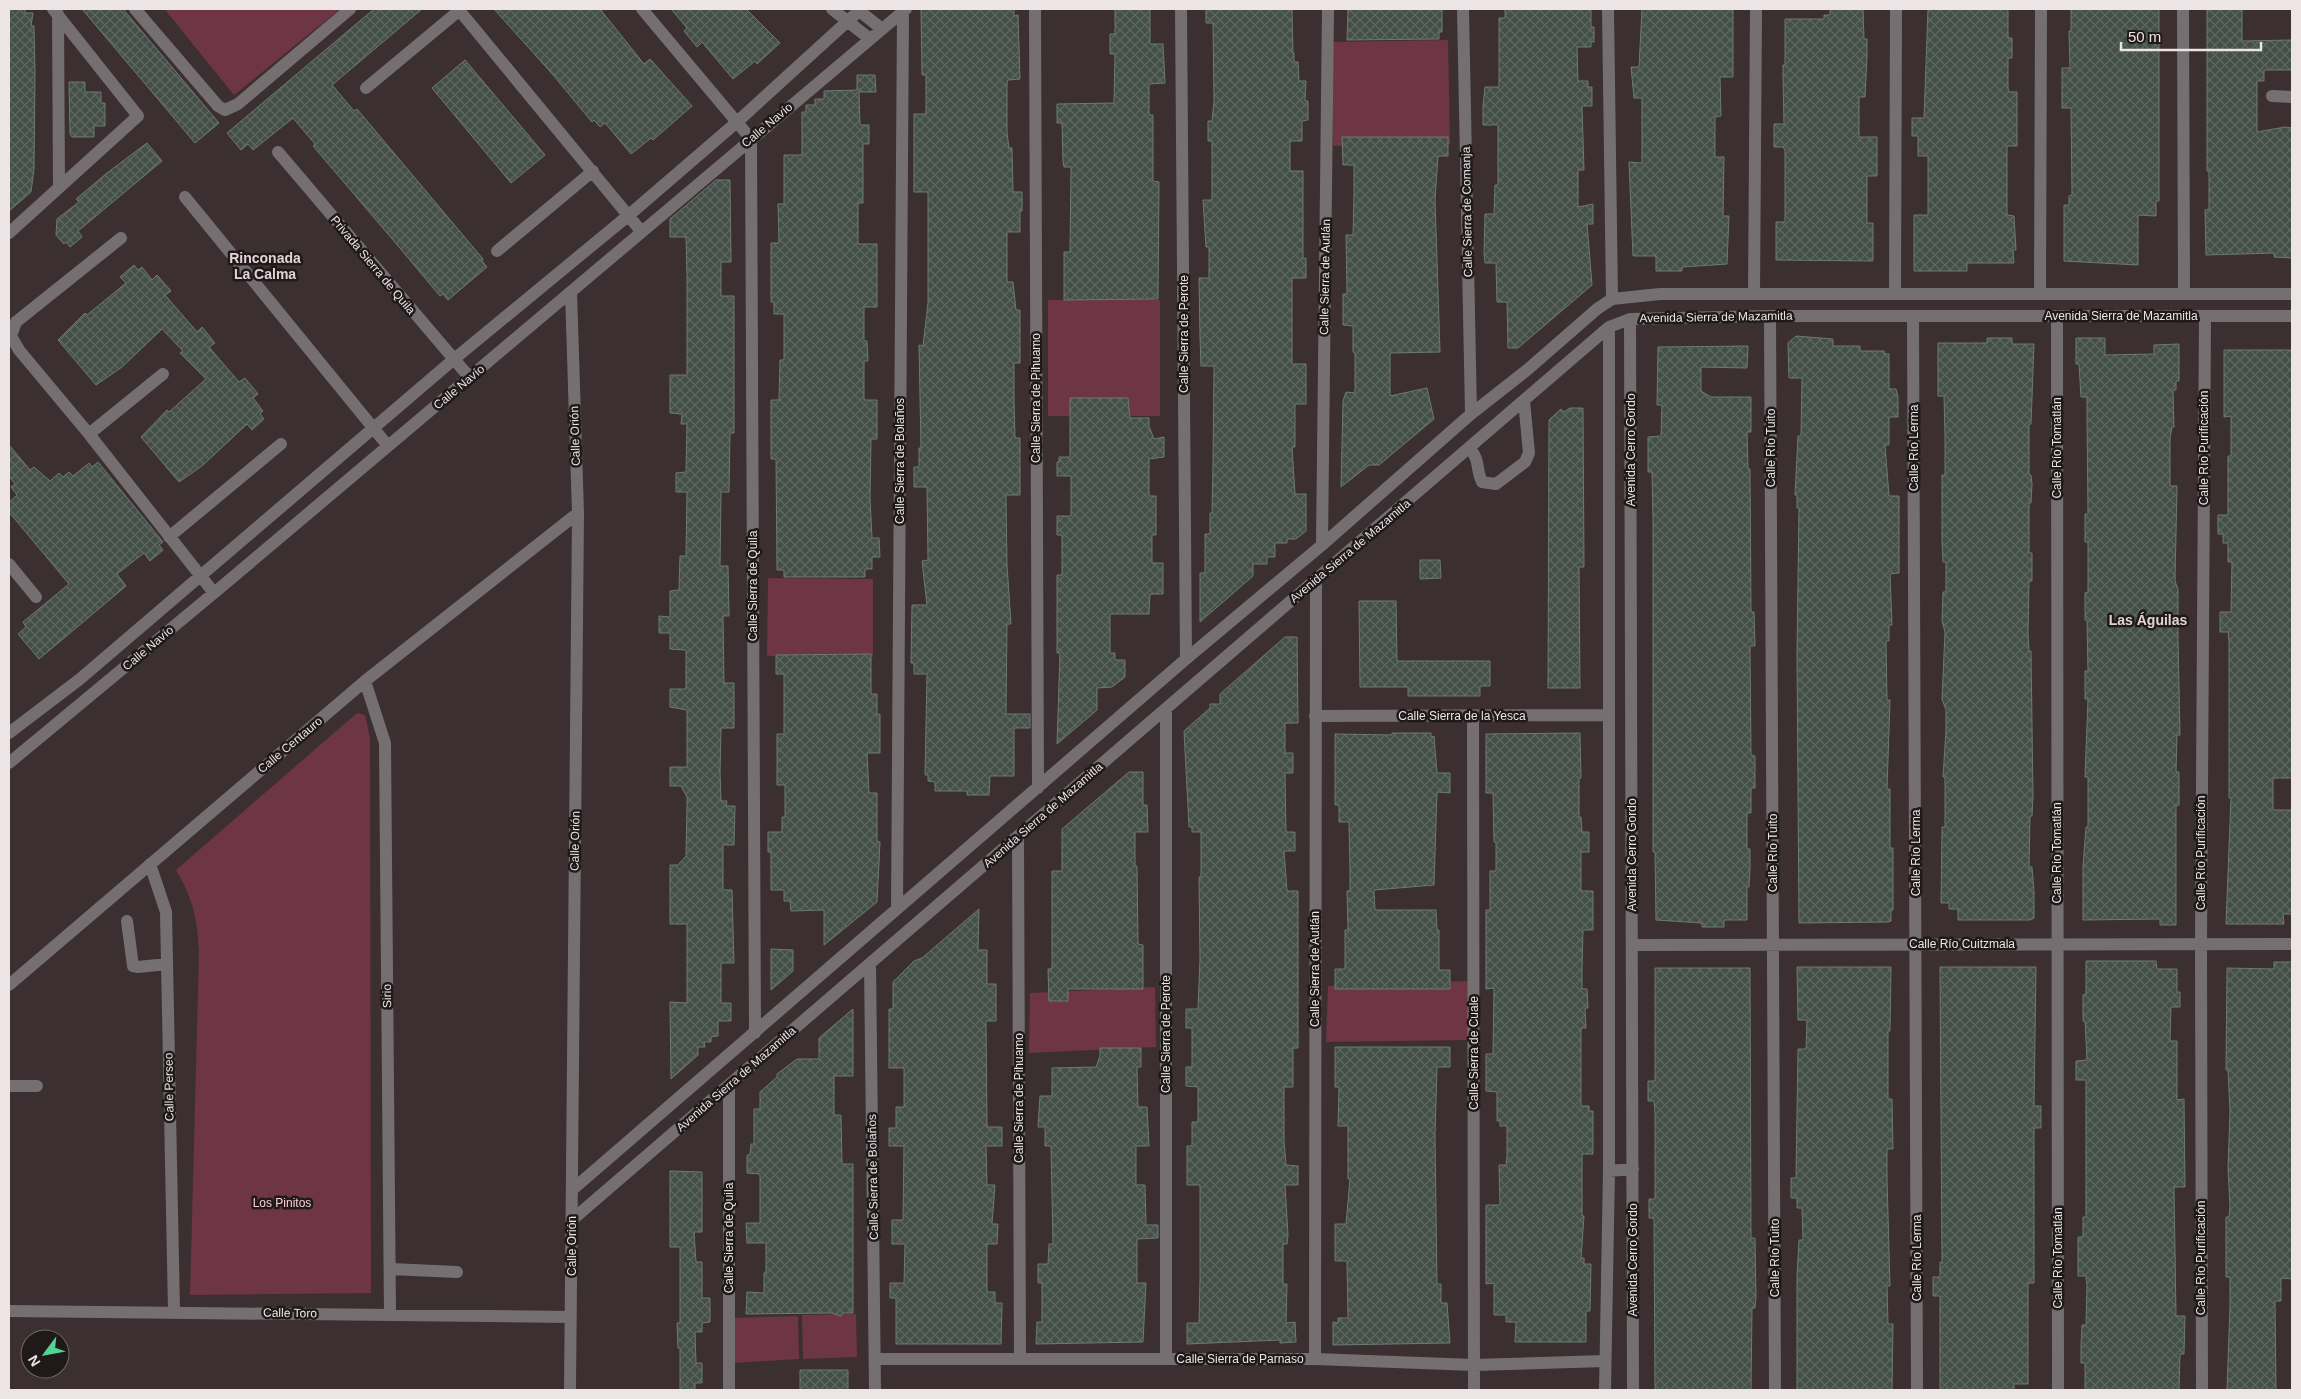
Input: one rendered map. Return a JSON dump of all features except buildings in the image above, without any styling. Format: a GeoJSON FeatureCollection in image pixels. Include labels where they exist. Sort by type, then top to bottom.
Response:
{"type":"FeatureCollection","features":[{"type":"Feature","properties":{"kind":"street"},"geometry":{"type":"LineString","coordinates":[[135,9],[218,106],[225,110],[238,104],[350,9]]}},
{"type":"Feature","properties":{"kind":"street"},"geometry":{"type":"LineString","coordinates":[[642,9],[751,139]]}},
{"type":"Feature","properties":{"kind":"street"},"geometry":{"type":"LineString","coordinates":[[832,9],[870,39]]}},
{"type":"Feature","properties":{"kind":"street"},"geometry":{"type":"LineString","coordinates":[[859,9],[882,29]]}},
{"type":"Feature","properties":{"kind":"street","name":"Calle Navío"},"geometry":{"type":"LineString","coordinates":[[9,733],[80,678],[202,576],[453,360],[629,215],[737,122],[859,9]]}},
{"type":"Feature","properties":{"kind":"street","name":"Calle Sierra de Pihuamo"},"geometry":{"type":"LineString","coordinates":[[1034,9],[1038,788]]}},
{"type":"Feature","properties":{"kind":"street","name":"Calle Sierra de Perote"},"geometry":{"type":"LineString","coordinates":[[1181,9],[1186,659]]}},
{"type":"Feature","properties":{"kind":"street","name":"Calle Sierra de Autlán"},"geometry":{"type":"LineString","coordinates":[[1322,545],[1328,9]]}},
{"type":"Feature","properties":{"kind":"street","name":"Calle Sierra de Comanja"},"geometry":{"type":"LineString","coordinates":[[1463,9],[1471,414]]}},
{"type":"Feature","properties":{"kind":"street"},"geometry":{"type":"LineString","coordinates":[[1608,9],[1612,299]]}},
{"type":"Feature","properties":{"kind":"street"},"geometry":{"type":"LineString","coordinates":[[1754,294],[1756,9]]}},
{"type":"Feature","properties":{"kind":"street"},"geometry":{"type":"LineString","coordinates":[[1895,294],[1896,9]]}},
{"type":"Feature","properties":{"kind":"street"},"geometry":{"type":"LineString","coordinates":[[2040,294],[2041,9]]}},
{"type":"Feature","properties":{"kind":"street"},"geometry":{"type":"LineString","coordinates":[[2184,9],[2184,294]]}},
{"type":"Feature","properties":{"kind":"street"},"geometry":{"type":"LineString","coordinates":[[366,88],[460,10],[641,231]]}},
{"type":"Feature","properties":{"kind":"street","name":"Calle Navío"},"geometry":{"type":"LineString","coordinates":[[9,763],[470,378],[641,231],[904,10]]}},
{"type":"Feature","properties":{"kind":"street","name":"Calle Sierra de Bolaños"},"geometry":{"type":"LineString","coordinates":[[897,909],[904,10]]}},
{"type":"Feature","properties":{"kind":"street"},"geometry":{"type":"LineString","coordinates":[[55,12],[59,186]]}},
{"type":"Feature","properties":{"kind":"street"},"geometry":{"type":"LineString","coordinates":[[9,233],[138,116],[55,12]]}},
{"type":"Feature","properties":{"kind":"street"},"geometry":{"type":"LineString","coordinates":[[2272,96],[2292,97]]}},
{"type":"Feature","properties":{"kind":"street","name":"Calle Sierra de Quila"},"geometry":{"type":"LineString","coordinates":[[751,139],[754,1033]]}},
{"type":"Feature","properties":{"kind":"street","name":"Privada Sierra de Quila"},"geometry":{"type":"LineString","coordinates":[[278,152],[470,378]]}},
{"type":"Feature","properties":{"kind":"street"},"geometry":{"type":"LineString","coordinates":[[497,251],[593,171]]}},
{"type":"Feature","properties":{"kind":"street"},"geometry":{"type":"LineString","coordinates":[[185,197],[388,446]]}},
{"type":"Feature","properties":{"kind":"street"},"geometry":{"type":"LineString","coordinates":[[121,238],[16,322],[12,328],[11,336],[14,344],[214,593]]}},
{"type":"Feature","properties":{"kind":"street","name":"Calle Orión"},"geometry":{"type":"LineString","coordinates":[[570,1390],[578,513],[571,292]]}},
{"type":"Feature","properties":{"kind":"street","name":"Avenida Sierra de Mazamitla"},"geometry":{"type":"LineString","coordinates":[[572,1190],[808,988],[1186,659],[1322,545],[1471,414],[1527,370],[1597,309],[1612,299],[1660,294],[2292,294]]}},
{"type":"Feature","properties":{"kind":"street"},"geometry":{"type":"LineString","coordinates":[[1816,294],[1816,316]]}},
{"type":"Feature","properties":{"kind":"street","name":"Avenida Sierra de Mazamitla"},"geometry":{"type":"LineString","coordinates":[[572,1220],[1609,327],[1630,319],[1770,316],[2292,316]]}},
{"type":"Feature","properties":{"kind":"street","name":"Calle Río Tuito"},"geometry":{"type":"LineString","coordinates":[[1770,316],[1775,1390]]}},
{"type":"Feature","properties":{"kind":"street","name":"Calle Río Lerma"},"geometry":{"type":"LineString","coordinates":[[1913,316],[1917,1390]]}},
{"type":"Feature","properties":{"kind":"street","name":"Calle Río Tomatlán"},"geometry":{"type":"LineString","coordinates":[[2057,316],[2058,1390]]}},
{"type":"Feature","properties":{"kind":"street","name":"Calle Río Purificación"},"geometry":{"type":"LineString","coordinates":[[2202,1390],[2200,944],[2205,316]]}},
{"type":"Feature","properties":{"kind":"street","name":"Avenida Cerro Gordo"},"geometry":{"type":"LineString","coordinates":[[1630,319],[1633,1390]]}},
{"type":"Feature","properties":{"kind":"street","name":"Avenida Cerro Gordo"},"geometry":{"type":"LineString","coordinates":[[1605,1390],[1609,1171],[1609,327]]}},
{"type":"Feature","properties":{"kind":"street"},"geometry":{"type":"LineString","coordinates":[[1527,370],[1541,386]]}},
{"type":"Feature","properties":{"kind":"street"},"geometry":{"type":"LineString","coordinates":[[88,434],[163,374]]}},
{"type":"Feature","properties":{"kind":"street"},"geometry":{"type":"LineString","coordinates":[[1470,448],[1478,459],[1478,473],[1482,482],[1496,484],[1526,462],[1530,453],[1524,401]]}},
{"type":"Feature","properties":{"kind":"street"},"geometry":{"type":"LineString","coordinates":[[169,537],[282,444]]}},
{"type":"Feature","properties":{"kind":"street","name":"Calle Centauro"},"geometry":{"type":"LineString","coordinates":[[9,985],[365,681],[578,513]]}},
{"type":"Feature","properties":{"kind":"street"},"geometry":{"type":"LineString","coordinates":[[1608,530],[1631,530]]}},
{"type":"Feature","properties":{"kind":"street"},"geometry":{"type":"LineString","coordinates":[[9,564],[36,597]]}},
{"type":"Feature","properties":{"kind":"street","name":"Calle Sierra de Autlán"},"geometry":{"type":"LineString","coordinates":[[1315,1358],[1316,580]]}},
{"type":"Feature","properties":{"kind":"street","name":"Sirio"},"geometry":{"type":"LineString","coordinates":[[365,681],[385,743],[390,1314]]}},
{"type":"Feature","properties":{"kind":"street","name":"Calle Sierra de Perote"},"geometry":{"type":"LineString","coordinates":[[1166,709],[1166,1359]]}},
{"type":"Feature","properties":{"kind":"street","name":"Calle Sierra de la Yesca"},"geometry":{"type":"LineString","coordinates":[[1315,716],[1608,715]]}},
{"type":"Feature","properties":{"kind":"street","name":"Calle Sierra de Cuale"},"geometry":{"type":"LineString","coordinates":[[1473,716],[1474,1390]]}},
{"type":"Feature","properties":{"kind":"street"},"geometry":{"type":"LineString","coordinates":[[1115,722],[1131,740]]}},
{"type":"Feature","properties":{"kind":"street","name":"Calle Sierra de Pihuamo"},"geometry":{"type":"LineString","coordinates":[[1018,837],[1020,1359]]}},
{"type":"Feature","properties":{"kind":"street","name":"Calle Perseo"},"geometry":{"type":"LineString","coordinates":[[150,864],[166,912],[174,1311]]}},
{"type":"Feature","properties":{"kind":"street"},"geometry":{"type":"LineString","coordinates":[[128,921],[133,966],[167,964]]}},
{"type":"Feature","properties":{"kind":"street","name":"Calle Río Cuitzmala"},"geometry":{"type":"LineString","coordinates":[[1632,945],[2292,944]]}},
{"type":"Feature","properties":{"kind":"street","name":"Calle Sierra de Bolaños"},"geometry":{"type":"LineString","coordinates":[[870,964],[875,1390]]}},
{"type":"Feature","properties":{"kind":"street"},"geometry":{"type":"LineString","coordinates":[[808,988],[822,1005]]}},
{"type":"Feature","properties":{"kind":"street","name":"Calle Sierra de Quila"},"geometry":{"type":"LineString","coordinates":[[729,1085],[729,1390]]}},
{"type":"Feature","properties":{"kind":"street"},"geometry":{"type":"LineString","coordinates":[[9,1086],[37,1086]]}},
{"type":"Feature","properties":{"kind":"street"},"geometry":{"type":"LineString","coordinates":[[1609,1171],[1633,1169]]}},
{"type":"Feature","properties":{"kind":"street"},"geometry":{"type":"LineString","coordinates":[[390,1268],[457,1272]]}},
{"type":"Feature","properties":{"kind":"street","name":"Calle Toro"},"geometry":{"type":"LineString","coordinates":[[9,1311],[174,1311],[571,1317]]}},
{"type":"Feature","properties":{"kind":"street","name":"Calle Sierra de Parnaso"},"geometry":{"type":"LineString","coordinates":[[875,1359],[1315,1358],[1474,1365],[1605,1361]]}},
{"type":"Feature","properties":{"kind":"green space"},"geometry":{"type":"Polygon","coordinates":[[[168,9],[340,9],[234,95],[166,11],[168,9]]]}},
{"type":"Feature","properties":{"kind":"green space"},"geometry":{"type":"Polygon","coordinates":[[[1448,40],[1450,144],[1333,146],[1331,42],[1448,40]]]}},
{"type":"Feature","properties":{"kind":"green space"},"geometry":{"type":"Polygon","coordinates":[[[1048,300],[1160,300],[1160,416],[1048,416],[1048,300]]]}},
{"type":"Feature","properties":{"kind":"green space"},"geometry":{"type":"Polygon","coordinates":[[[768,578],[873,579],[873,657],[767,656],[768,578]]]}},
{"type":"Feature","properties":{"kind":"green space","name":"Los Pinitos"},"geometry":{"type":"Polygon","coordinates":[[[357,713],[365,715],[370,738],[371,1293],[190,1295],[199,951],[193,909],[176,870],[357,713]]]}},
{"type":"Feature","properties":{"kind":"green space"},"geometry":{"type":"Polygon","coordinates":[[[1468,981],[1469,1040],[1326,1042],[1328,986],[1468,981]]]}},
{"type":"Feature","properties":{"kind":"green space"},"geometry":{"type":"Polygon","coordinates":[[[1155,987],[1156,1047],[1029,1053],[1030,993],[1155,987]]]}},
{"type":"Feature","properties":{"kind":"green space"},"geometry":{"type":"Polygon","coordinates":[[[856,1314],[857,1357],[803,1359],[802,1315],[856,1314]]]}},
{"type":"Feature","properties":{"kind":"green space"},"geometry":{"type":"Polygon","coordinates":[[[798,1316],[799,1359],[733,1363],[733,1318],[798,1316]]]}},
{"type":"Feature","properties":{"kind":"district","name":"Rinconada La Calma"},"geometry":{"type":"Point","coordinates":[265,266]}},
{"type":"Feature","properties":{"kind":"district","name":"Las Águilas"},"geometry":{"type":"Point","coordinates":[2148,620]}}]}
